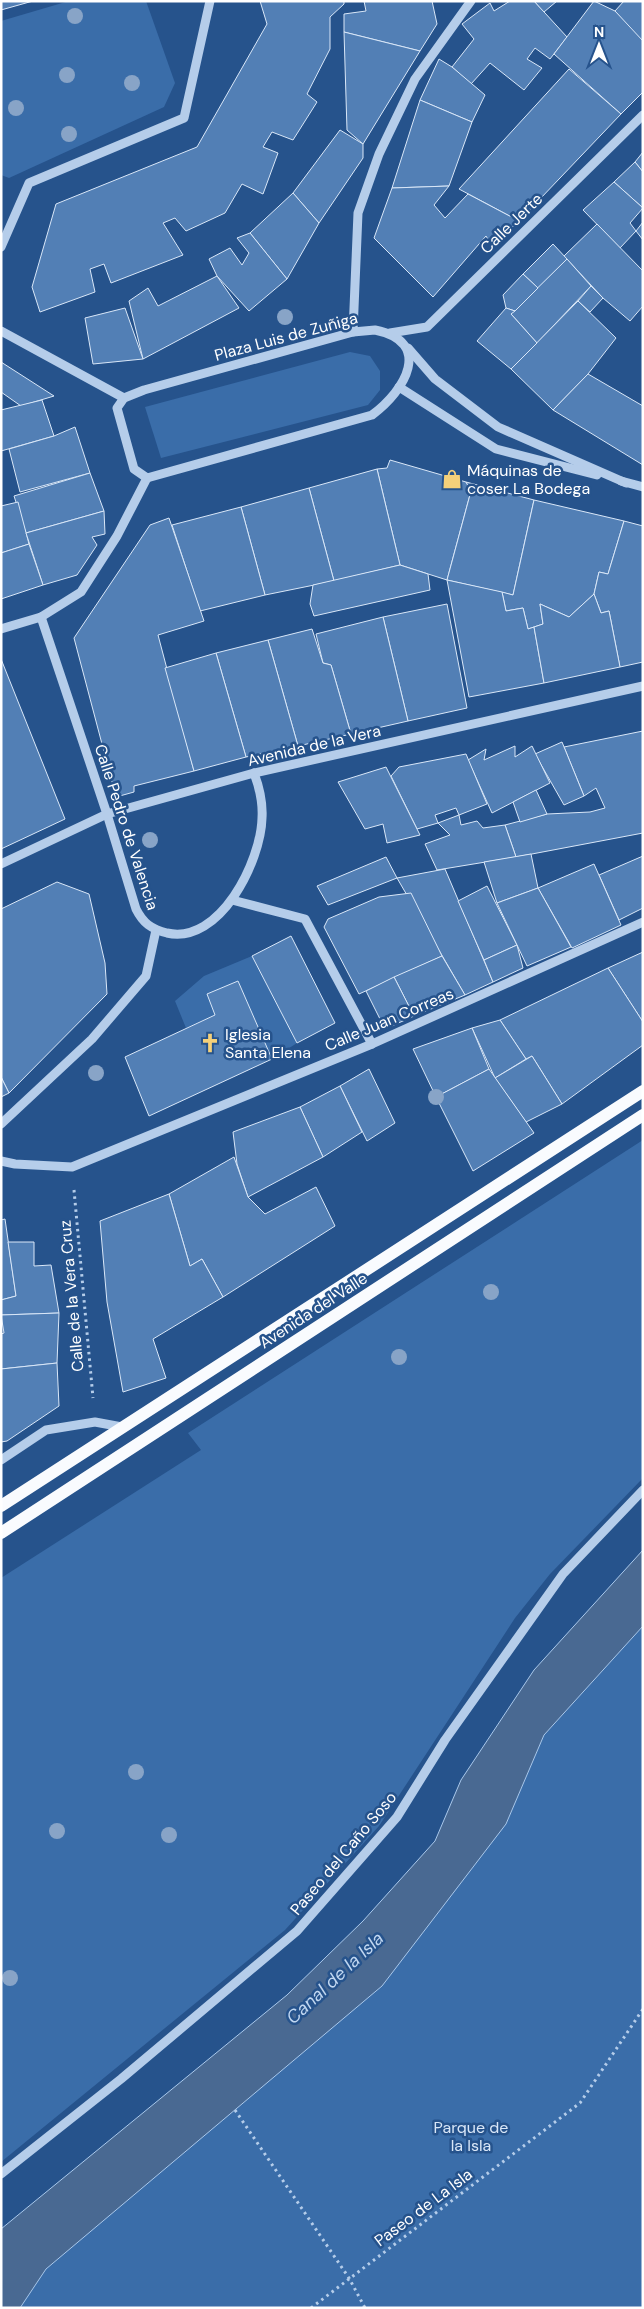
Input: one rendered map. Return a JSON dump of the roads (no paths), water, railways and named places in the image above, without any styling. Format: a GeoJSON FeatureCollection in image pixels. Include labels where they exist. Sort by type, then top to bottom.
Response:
{"type":"FeatureCollection","features":[{"type":"Feature","properties":{"kind":"main road","name":"Avenida del Valle"},"geometry":{"type":"LineString","coordinates":[[1,1506],[643,1091]]}},
{"type":"Feature","properties":{"kind":"main road","name":"Avenida del Valle"},"geometry":{"type":"LineString","coordinates":[[1,1533],[643,1115]]}},
{"type":"Feature","properties":{"kind":"street"},"geometry":{"type":"LineString","coordinates":[[1,247],[29,183],[184,118],[210,1]]}},
{"type":"Feature","properties":{"kind":"street"},"geometry":{"type":"LineString","coordinates":[[353,332],[358,213],[378,154],[415,79],[471,1]]}},
{"type":"Feature","properties":{"kind":"street","name":"Calle Jerte"},"geometry":{"type":"LineString","coordinates":[[390,333],[426,327],[643,115]]}},
{"type":"Feature","properties":{"kind":"street","name":"Plaza Luis de Zuñiga"},"geometry":{"type":"LineString","coordinates":[[124,398],[144,390],[353,332],[375,330],[390,333],[402,341],[435,379],[498,427],[626,483]]}},
{"type":"Feature","properties":{"kind":"street"},"geometry":{"type":"LineString","coordinates":[[1,331],[124,398],[118,408],[134,469],[147,478]]}},
{"type":"Feature","properties":{"kind":"street"},"geometry":{"type":"LineString","coordinates":[[1,629],[41,617],[81,592],[117,536],[147,478],[372,415],[388,403],[408,371],[410,355],[402,341]]}},
{"type":"Feature","properties":{"kind":"street"},"geometry":{"type":"LineString","coordinates":[[399,387],[496,449],[643,487]]}},
{"type":"Feature","properties":{"kind":"street","name":"Calle Pedro de Valencia"},"geometry":{"type":"LineString","coordinates":[[41,617],[107,814],[136,909],[142,921],[156,930],[175,935],[199,930],[220,914],[242,887],[254,856],[262,820],[262,795],[254,773]]}},
{"type":"Feature","properties":{"kind":"street","name":"Avenida de la Vera"},"geometry":{"type":"LineString","coordinates":[[1,864],[107,814],[254,773],[643,686]]}},
{"type":"Feature","properties":{"kind":"street"},"geometry":{"type":"LineString","coordinates":[[232,900],[305,919],[372,1044]]}},
{"type":"Feature","properties":{"kind":"street","name":"Calle Juan Correas"},"geometry":{"type":"LineString","coordinates":[[1,1161],[15,1164],[72,1167],[372,1044],[643,922]]}},
{"type":"Feature","properties":{"kind":"street"},"geometry":{"type":"LineString","coordinates":[[1,1124],[92,1039],[146,976],[156,930]]}},
{"type":"Feature","properties":{"kind":"street"},"geometry":{"type":"LineString","coordinates":[[1,1460],[46,1430],[95,1422],[122,1427]]}},
{"type":"Feature","properties":{"kind":"street","name":"Paseo del Caño Soso"},"geometry":{"type":"LineString","coordinates":[[1,2174],[121,2079],[297,1931],[397,1817],[445,1740],[562,1574],[643,1490]]}},
{"type":"Feature","properties":{"kind":"water","name":"Canal de la Isla"},"geometry":{"type":"Polygon","coordinates":[[[643,1550],[643,1626],[544,1735],[506,1824],[382,1986],[46,2269],[20,2308],[1,2308],[1,2229],[287,1995],[363,1921],[435,1841],[461,1780],[534,1670],[643,1550]]]}},
{"type":"Feature","properties":{"kind":"place","name":"Máquinas de coser La Bodega"},"geometry":{"type":"Point","coordinates":[452,479]}},
{"type":"Feature","properties":{"kind":"place","name":"Iglesia Santa Elena"},"geometry":{"type":"Point","coordinates":[210,1043]}},
{"type":"Feature","properties":{"kind":"park label","name":"Parque de la Isla"},"geometry":{"type":"Point","coordinates":[471,2136]}}]}
